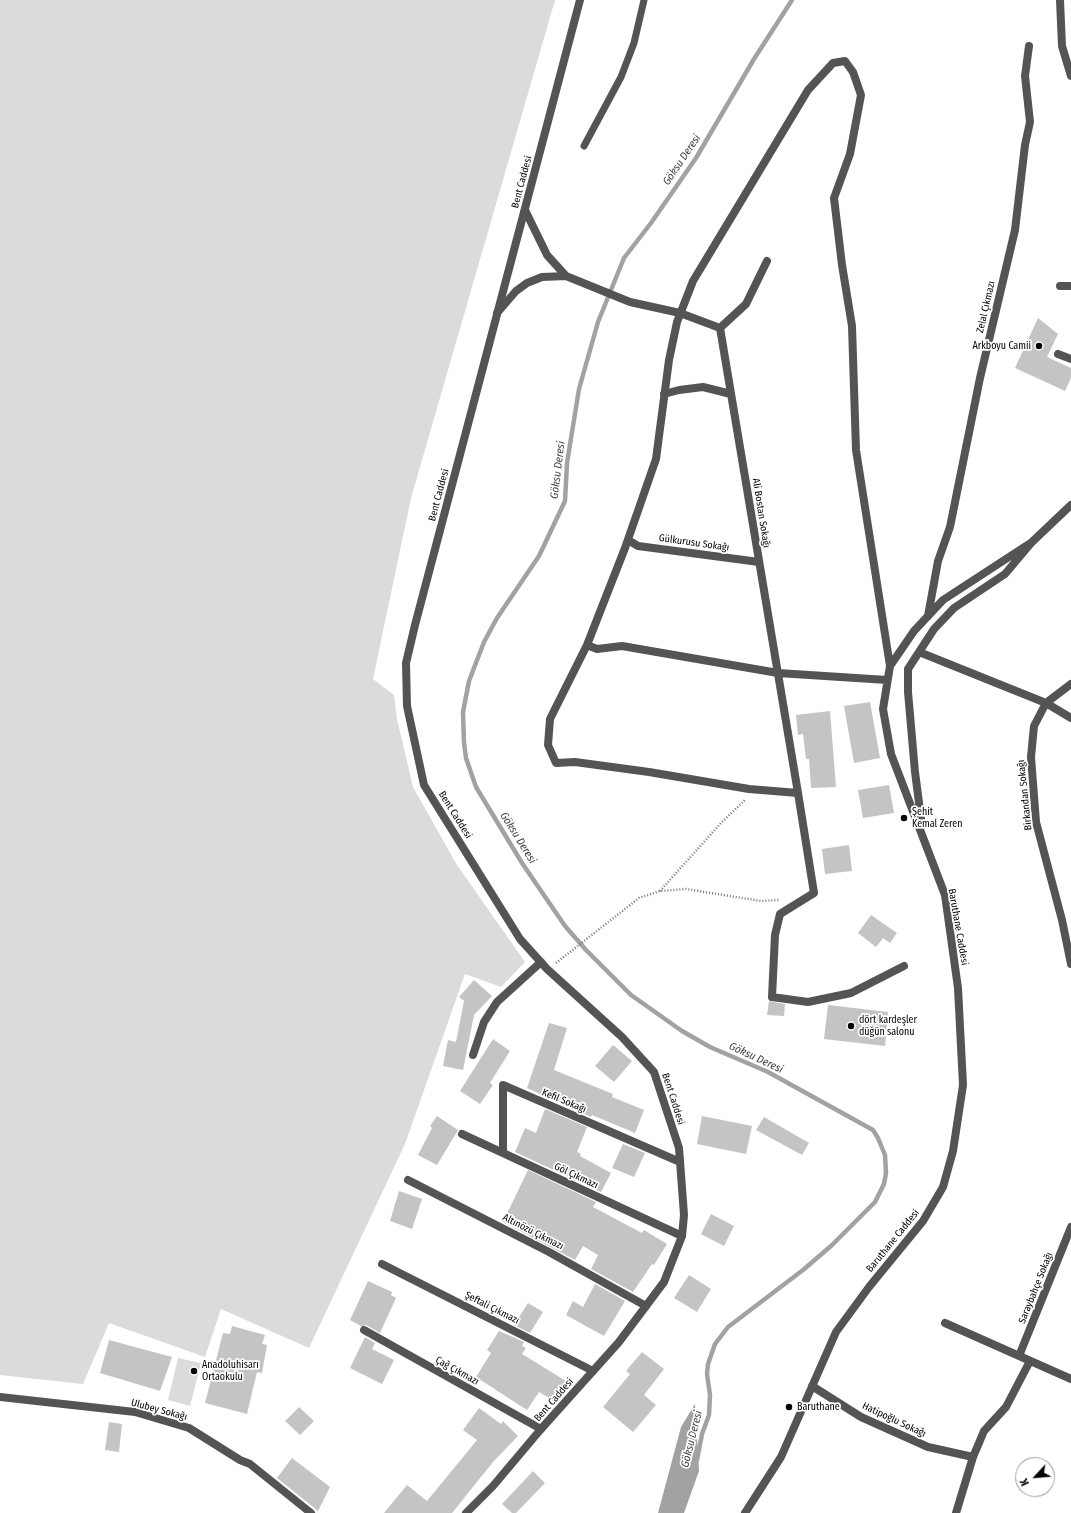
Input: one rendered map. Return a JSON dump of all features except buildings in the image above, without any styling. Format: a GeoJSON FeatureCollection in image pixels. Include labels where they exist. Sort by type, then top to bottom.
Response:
{"type":"FeatureCollection","features":[{"type":"Feature","properties":{"kind":"street","name":"Bent Caddesi"},"geometry":{"type":"LineString","coordinates":[[466,1513],[493,1486],[592,1371],[620,1342],[664,1282],[682,1236],[684,1215],[679,1148],[654,1072],[622,1037],[547,970],[520,939],[424,785],[407,706],[406,663],[580,0]]}},
{"type":"Feature","properties":{"kind":"street"},"geometry":{"type":"LineString","coordinates":[[1060,0],[1062,46],[1071,76]]}},
{"type":"Feature","properties":{"kind":"street","name":"Zelal Çıkmazı"},"geometry":{"type":"LineString","coordinates":[[928,617],[938,561],[950,527],[980,378],[1015,230],[1025,145],[1030,122],[1025,76],[1030,46]]}},
{"type":"Feature","properties":{"kind":"street"},"geometry":{"type":"LineString","coordinates":[[798,793],[756,790],[575,762],[556,763],[548,745],[550,719],[587,645],[628,540],[656,459],[669,360],[680,313],[693,281],[808,90],[833,63],[845,61],[853,72],[861,95],[850,154],[834,198],[842,265],[852,326],[856,450],[890,666],[882,709],[891,754],[923,839]]}},
{"type":"Feature","properties":{"kind":"street"},"geometry":{"type":"LineString","coordinates":[[525,210],[547,254],[566,276]]}},
{"type":"Feature","properties":{"kind":"street"},"geometry":{"type":"LineString","coordinates":[[497,313],[516,291],[527,283],[542,277],[566,276],[630,302],[680,313],[720,328],[746,304],[767,261]]}},
{"type":"Feature","properties":{"kind":"street"},"geometry":{"type":"LineString","coordinates":[[1060,286],[1071,286]]}},
{"type":"Feature","properties":{"kind":"street","name":"Ali Bostan Sokağı"},"geometry":{"type":"LineString","coordinates":[[720,328],[814,893],[780,914],[775,935],[772,997],[808,1002],[850,993],[904,966]]}},
{"type":"Feature","properties":{"kind":"street"},"geometry":{"type":"LineString","coordinates":[[1058,354],[1071,359]]}},
{"type":"Feature","properties":{"kind":"street"},"geometry":{"type":"LineString","coordinates":[[664,394],[679,390],[703,387],[731,394]]}},
{"type":"Feature","properties":{"kind":"street"},"geometry":{"type":"LineString","coordinates":[[923,839],[908,692],[908,669],[934,630],[954,608],[1005,574],[1032,542],[1071,505]]}},
{"type":"Feature","properties":{"kind":"street","name":"Gülkurusu Sokağı"},"geometry":{"type":"LineString","coordinates":[[628,540],[638,546],[759,562]]}},
{"type":"Feature","properties":{"kind":"street"},"geometry":{"type":"LineString","coordinates":[[890,666],[914,631],[943,600],[1032,542]]}},
{"type":"Feature","properties":{"kind":"street"},"geometry":{"type":"LineString","coordinates":[[587,645],[597,649],[622,646],[778,673],[887,680]]}},
{"type":"Feature","properties":{"kind":"street"},"geometry":{"type":"LineString","coordinates":[[919,652],[1046,703],[1071,718]]}},
{"type":"Feature","properties":{"kind":"street","name":"Birkandan Sokağı"},"geometry":{"type":"LineString","coordinates":[[1071,684],[1046,703],[1034,726],[1031,757],[1036,822],[1062,920],[1071,964]]}},
{"type":"Feature","properties":{"kind":"street","name":"Baruthane Caddesi"},"geometry":{"type":"LineString","coordinates":[[745,1513],[781,1457],[836,1332],[869,1287],[923,1221],[943,1188],[953,1151],[963,1085],[958,988],[945,895],[923,839]]}},
{"type":"Feature","properties":{"kind":"street"},"geometry":{"type":"LineString","coordinates":[[473,1055],[484,1022],[497,1002],[541,962]]}},
{"type":"Feature","properties":{"kind":"street","name":"Kefil Sokağı"},"geometry":{"type":"LineString","coordinates":[[503,1153],[503,1085],[680,1162]]}},
{"type":"Feature","properties":{"kind":"street","name":"Göl Çıkmazı"},"geometry":{"type":"LineString","coordinates":[[462,1134],[682,1236]]}},
{"type":"Feature","properties":{"kind":"street","name":"Altınözü Çıkmazı"},"geometry":{"type":"LineString","coordinates":[[408,1180],[549,1252],[646,1306]]}},
{"type":"Feature","properties":{"kind":"street","name":"Saraybahçe Sokağı"},"geometry":{"type":"LineString","coordinates":[[1019,1356],[1071,1227]]}},
{"type":"Feature","properties":{"kind":"street","name":"Şeftali Çıkmazı"},"geometry":{"type":"LineString","coordinates":[[382,1264],[592,1371]]}},
{"type":"Feature","properties":{"kind":"street"},"geometry":{"type":"LineString","coordinates":[[945,1323],[1071,1379]]}},
{"type":"Feature","properties":{"kind":"street","name":"Çağ Çıkmazı"},"geometry":{"type":"LineString","coordinates":[[364,1330],[541,1429]]}},
{"type":"Feature","properties":{"kind":"street"},"geometry":{"type":"LineString","coordinates":[[956,1513],[984,1431],[1006,1407],[1030,1361]]}},
{"type":"Feature","properties":{"kind":"street","name":"Hatipoğlu Sokağı"},"geometry":{"type":"LineString","coordinates":[[812,1386],[861,1417],[928,1447],[974,1457]]}},
{"type":"Feature","properties":{"kind":"street","name":"Ulubey Sokağı"},"geometry":{"type":"LineString","coordinates":[[0,1397],[135,1412],[190,1428],[240,1460],[250,1464],[311,1513]]}},
{"type":"Feature","properties":{"kind":"lane"},"geometry":{"type":"LineString","coordinates":[[584,146],[621,77],[634,42],[644,0]]}},
{"type":"Feature","properties":{"kind":"path"},"geometry":{"type":"LineString","coordinates":[[660,891],[721,823],[756,790]]}},
{"type":"Feature","properties":{"kind":"path"},"geometry":{"type":"LineString","coordinates":[[547,970],[601,926],[639,898],[660,891],[686,889],[761,901],[784,900]]}},
{"type":"Feature","properties":{"kind":"shaded area"},"geometry":{"type":"Polygon","coordinates":[[[0,0],[555,0],[411,498],[373,679],[394,695],[397,719],[413,787],[457,865],[525,962],[501,987],[465,974],[405,1144],[309,1348],[221,1309],[205,1357],[109,1323],[83,1384],[0,1375],[0,0]]]}},
{"type":"Feature","properties":{"kind":"shaded area"},"geometry":{"type":"Polygon","coordinates":[[[178,1358],[201,1363],[190,1406],[168,1400],[178,1358]]]}},
{"type":"Feature","properties":{"kind":"water"},"geometry":{"type":"Polygon","coordinates":[[[695,1404],[699,1471],[684,1513],[658,1513],[681,1427],[695,1404]]]}},
{"type":"Feature","properties":{"kind":"waterway","name":"Göksu Deresi"},"geometry":{"type":"LineString","coordinates":[[697,1460],[702,1434],[709,1415],[710,1395],[707,1374],[708,1364],[715,1344],[728,1327],[803,1270],[831,1246],[875,1202],[884,1184],[886,1173],[885,1155],[873,1130],[768,1072],[710,1047],[682,1031],[631,995],[586,950],[565,926],[522,863],[476,787],[466,758],[463,712],[469,681],[484,642],[497,618],[539,556],[565,501],[567,463],[579,389],[598,322],[624,258],[651,223],[696,158],[754,59],[792,0]]}},
{"type":"Feature","properties":{"kind":"place","name":"Arkboyu Camii"},"geometry":{"type":"Point","coordinates":[1039,346]}},
{"type":"Feature","properties":{"kind":"place","name":"Şehit Kemal Zeren"},"geometry":{"type":"Point","coordinates":[904,818]}},
{"type":"Feature","properties":{"kind":"place","name":"dört kardeşler düğün salonu"},"geometry":{"type":"Point","coordinates":[851,1026]}},
{"type":"Feature","properties":{"kind":"place","name":"Anadoluhisarı Ortaokulu"},"geometry":{"type":"Point","coordinates":[194,1371]}},
{"type":"Feature","properties":{"kind":"place","name":"Baruthane"},"geometry":{"type":"Point","coordinates":[789,1407]}}]}
